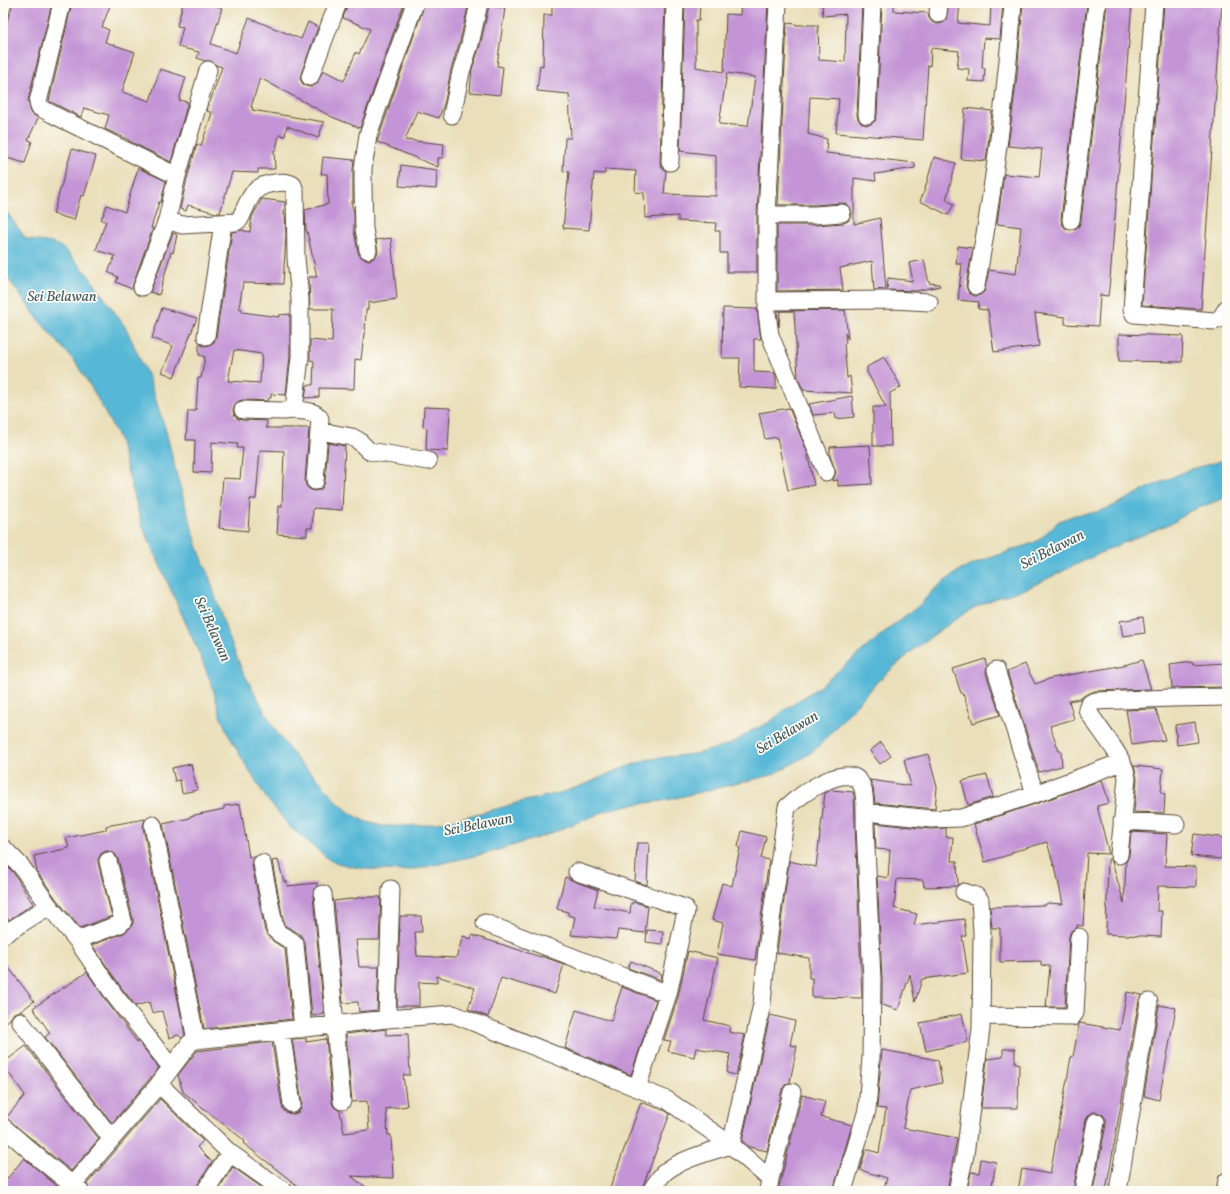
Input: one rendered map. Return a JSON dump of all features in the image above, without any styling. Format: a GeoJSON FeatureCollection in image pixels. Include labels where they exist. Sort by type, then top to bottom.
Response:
{"type":"FeatureCollection","features":[{"type":"Feature","properties":{"kind":"street"},"geometry":{"type":"LineString","coordinates":[[62,3],[38,102],[39,106],[59,118],[177,176]]}},
{"type":"Feature","properties":{"kind":"street"},"geometry":{"type":"LineString","coordinates":[[310,77],[338,3]]}},
{"type":"Feature","properties":{"kind":"street"},"geometry":{"type":"LineString","coordinates":[[368,250],[364,229],[362,186],[368,135],[415,3]]}},
{"type":"Feature","properties":{"kind":"street"},"geometry":{"type":"LineString","coordinates":[[452,116],[461,72],[470,44],[479,3]]}},
{"type":"Feature","properties":{"kind":"street"},"geometry":{"type":"LineString","coordinates":[[670,162],[675,3]]}},
{"type":"Feature","properties":{"kind":"street"},"geometry":{"type":"LineString","coordinates":[[778,3],[767,215],[767,313],[770,335],[826,472]]}},
{"type":"Feature","properties":{"kind":"street"},"geometry":{"type":"LineString","coordinates":[[867,115],[872,3]]}},
{"type":"Feature","properties":{"kind":"street"},"geometry":{"type":"LineString","coordinates":[[976,286],[988,221],[1009,54],[1013,3]]}},
{"type":"Feature","properties":{"kind":"street"},"geometry":{"type":"LineString","coordinates":[[1072,220],[1097,3]]}},
{"type":"Feature","properties":{"kind":"street"},"geometry":{"type":"LineString","coordinates":[[1154,3],[1132,309],[1134,314],[1214,321],[1220,319],[1227,308]]}},
{"type":"Feature","properties":{"kind":"street"},"geometry":{"type":"LineString","coordinates":[[142,287],[167,220],[177,176],[208,70]]}},
{"type":"Feature","properties":{"kind":"street"},"geometry":{"type":"LineString","coordinates":[[167,220],[182,225],[236,222],[240,220],[253,192],[259,187],[268,183],[279,182],[293,185],[295,191],[296,258],[300,299],[300,357],[294,410]]}},
{"type":"Feature","properties":{"kind":"street"},"geometry":{"type":"LineString","coordinates":[[767,215],[815,215],[842,213]]}},
{"type":"Feature","properties":{"kind":"street"},"geometry":{"type":"LineString","coordinates":[[206,336],[223,223]]}},
{"type":"Feature","properties":{"kind":"street"},"geometry":{"type":"LineString","coordinates":[[767,301],[893,300],[929,302]]}},
{"type":"Feature","properties":{"kind":"street"},"geometry":{"type":"LineString","coordinates":[[243,410],[294,410],[315,413],[318,415],[320,419],[315,481]]}},
{"type":"Feature","properties":{"kind":"street"},"geometry":{"type":"LineString","coordinates":[[319,431],[352,437],[359,441],[368,451],[428,461]]}},
{"type":"Feature","properties":{"kind":"street"},"geometry":{"type":"LineString","coordinates":[[996,670],[1035,794]]}},
{"type":"Feature","properties":{"kind":"street"},"geometry":{"type":"LineString","coordinates":[[1119,855],[1127,778],[1126,770],[1092,719],[1087,709],[1087,705],[1096,701],[1227,697]]}},
{"type":"Feature","properties":{"kind":"street"},"geometry":{"type":"LineString","coordinates":[[866,812],[931,818],[961,818],[1035,794],[1122,762]]}},
{"type":"Feature","properties":{"kind":"street"},"geometry":{"type":"LineString","coordinates":[[731,1145],[762,1004],[767,949],[786,807],[800,795],[824,782],[842,776],[848,776],[857,779],[863,787],[866,812],[865,826],[872,979],[871,1057],[867,1110],[843,1191]]}},
{"type":"Feature","properties":{"kind":"street"},"geometry":{"type":"LineString","coordinates":[[1122,821],[1176,824]]}},
{"type":"Feature","properties":{"kind":"street"},"geometry":{"type":"LineString","coordinates":[[153,824],[196,1040]]}},
{"type":"Feature","properties":{"kind":"street"},"geometry":{"type":"LineString","coordinates":[[3,848],[21,866],[49,906],[77,940],[115,996],[171,1067]]}},
{"type":"Feature","properties":{"kind":"street"},"geometry":{"type":"LineString","coordinates":[[77,940],[120,924],[123,921],[108,861]]}},
{"type":"Feature","properties":{"kind":"street"},"geometry":{"type":"LineString","coordinates":[[262,863],[274,929],[277,933],[292,940],[295,944],[303,1029]]}},
{"type":"Feature","properties":{"kind":"street"},"geometry":{"type":"LineString","coordinates":[[577,872],[685,908],[686,911],[668,994],[637,1088]]}},
{"type":"Feature","properties":{"kind":"street"},"geometry":{"type":"LineString","coordinates":[[387,1019],[391,889]]}},
{"type":"Feature","properties":{"kind":"street"},"geometry":{"type":"LineString","coordinates":[[957,1191],[965,1155],[981,1028],[982,932],[980,900],[976,896],[964,892]]}},
{"type":"Feature","properties":{"kind":"street"},"geometry":{"type":"LineString","coordinates":[[323,894],[342,1101]]}},
{"type":"Feature","properties":{"kind":"street"},"geometry":{"type":"LineString","coordinates":[[3,935],[49,906]]}},
{"type":"Feature","properties":{"kind":"street"},"geometry":{"type":"LineString","coordinates":[[485,923],[668,994]]}},
{"type":"Feature","properties":{"kind":"street"},"geometry":{"type":"LineString","coordinates":[[981,1016],[1072,1017],[1075,1014],[1079,937]]}},
{"type":"Feature","properties":{"kind":"street"},"geometry":{"type":"LineString","coordinates":[[1118,1191],[1149,1002]]}},
{"type":"Feature","properties":{"kind":"street"},"geometry":{"type":"LineString","coordinates":[[3,1128],[73,1189],[112,1139],[159,1084],[190,1043],[196,1040],[387,1019],[453,1014],[667,1100],[731,1145],[769,1185]]}},
{"type":"Feature","properties":{"kind":"street"},"geometry":{"type":"LineString","coordinates":[[20,1021],[112,1139]]}},
{"type":"Feature","properties":{"kind":"street"},"geometry":{"type":"LineString","coordinates":[[281,1031],[292,1104]]}},
{"type":"Feature","properties":{"kind":"street"},"geometry":{"type":"LineString","coordinates":[[159,1084],[230,1153],[284,1191]]}},
{"type":"Feature","properties":{"kind":"street"},"geometry":{"type":"LineString","coordinates":[[769,1185],[792,1092]]}},
{"type":"Feature","properties":{"kind":"street"},"geometry":{"type":"LineString","coordinates":[[1083,1191],[1096,1122]]}},
{"type":"Feature","properties":{"kind":"street"},"geometry":{"type":"LineString","coordinates":[[651,1191],[664,1173],[673,1167],[706,1153],[731,1145]]}},
{"type":"Feature","properties":{"kind":"street"},"geometry":{"type":"LineString","coordinates":[[205,1191],[230,1153]]}},
{"type":"Feature","properties":{"kind":"street"},"geometry":{"type":"LineString","coordinates":[[1225,1191],[1227,1181]]}},
{"type":"Feature","properties":{"kind":"water","name":"Sei Belawan"},"geometry":{"type":"Polygon","coordinates":[[[3,207],[26,239],[52,243],[60,246],[67,252],[86,272],[126,328],[149,379],[166,431],[177,476],[198,548],[209,576],[226,630],[242,670],[277,733],[299,762],[319,780],[336,801],[349,812],[364,821],[382,826],[426,825],[452,820],[560,793],[586,784],[617,770],[650,759],[694,754],[719,748],[735,742],[749,732],[770,722],[783,711],[819,687],[893,625],[921,604],[932,591],[957,572],[981,561],[1033,543],[1040,539],[1059,521],[1075,515],[1092,513],[1109,508],[1188,470],[1227,459],[1227,497],[1188,512],[1174,522],[1109,549],[1028,588],[994,599],[977,606],[962,615],[918,646],[877,682],[817,748],[803,758],[772,775],[663,801],[628,805],[611,809],[544,836],[492,852],[421,868],[403,871],[366,869],[349,866],[331,861],[290,827],[267,799],[228,734],[221,718],[212,685],[199,653],[142,525],[119,439],[94,392],[76,363],[42,324],[3,272],[3,207]]]}},
{"type":"Feature","properties":{"kind":"building"},"geometry":{"type":"Polygon","coordinates":[[[13,3],[52,3],[28,100],[31,113],[38,118],[28,140],[32,141],[25,163],[3,157],[3,33],[13,3]]]}},
{"type":"Feature","properties":{"kind":"building"},"geometry":{"type":"Polygon","coordinates":[[[72,3],[111,3],[102,27],[109,30],[105,42],[135,52],[122,92],[150,101],[160,69],[186,77],[179,100],[188,102],[171,162],[105,129],[109,115],[84,108],[81,117],[49,101],[72,3]]]}},
{"type":"Feature","properties":{"kind":"building"},"geometry":{"type":"Polygon","coordinates":[[[183,3],[210,3],[222,8],[211,44],[236,53],[249,18],[301,39],[308,22],[318,27],[300,79],[303,84],[311,87],[317,84],[323,70],[344,81],[356,52],[359,54],[370,29],[343,18],[348,3],[404,3],[360,128],[332,117],[260,78],[251,107],[253,108],[252,110],[324,122],[318,138],[287,126],[285,136],[279,135],[276,150],[274,150],[275,169],[258,169],[258,173],[232,172],[220,213],[216,213],[188,205],[186,211],[180,209],[197,144],[201,146],[212,113],[207,111],[222,67],[211,61],[205,61],[197,58],[199,52],[178,47],[183,27],[177,26],[183,3]]]}},
{"type":"Feature","properties":{"kind":"building"},"geometry":{"type":"Polygon","coordinates":[[[425,3],[469,3],[460,41],[451,69],[445,101],[439,118],[417,111],[405,140],[444,144],[443,158],[438,158],[438,167],[377,142],[425,3]]]}},
{"type":"Feature","properties":{"kind":"building"},"geometry":{"type":"Polygon","coordinates":[[[685,3],[700,3],[699,20],[696,20],[696,67],[724,72],[726,14],[740,15],[741,3],[768,3],[757,214],[757,272],[727,272],[727,253],[720,253],[720,231],[715,231],[716,223],[678,221],[678,216],[645,218],[644,193],[635,192],[636,171],[605,169],[605,174],[594,173],[589,230],[563,228],[569,172],[563,171],[565,138],[571,138],[569,94],[537,91],[540,65],[543,66],[544,15],[552,15],[552,4],[665,4],[660,162],[661,167],[666,171],[664,194],[716,196],[716,155],[680,151],[685,3]],[[727,73],[719,124],[748,126],[755,77],[727,73]]]}},
{"type":"Feature","properties":{"kind":"building"},"geometry":{"type":"Polygon","coordinates":[[[822,3],[862,3],[857,115],[861,123],[867,125],[875,121],[877,115],[882,3],[894,3],[894,11],[928,13],[932,22],[937,24],[943,23],[946,19],[949,3],[960,3],[958,23],[990,26],[991,3],[1003,3],[1000,39],[984,38],[982,68],[985,68],[984,82],[968,81],[969,69],[957,68],[959,51],[931,48],[930,66],[928,65],[923,140],[836,133],[839,99],[810,97],[808,134],[827,139],[826,153],[915,163],[915,168],[875,174],[876,181],[854,178],[854,224],[880,218],[886,289],[874,290],[872,261],[840,268],[843,290],[777,291],[777,225],[843,223],[848,221],[852,213],[850,207],[842,203],[778,205],[787,23],[796,25],[818,25],[819,60],[845,62],[846,14],[823,16],[822,3]]]}},
{"type":"Feature","properties":{"kind":"building"},"geometry":{"type":"Polygon","coordinates":[[[1023,3],[1087,3],[1061,219],[1065,228],[1070,230],[1079,226],[1081,221],[1107,3],[1132,3],[1110,279],[1108,296],[1100,295],[1098,326],[1065,324],[1065,317],[1035,313],[1039,346],[994,352],[988,310],[978,309],[979,302],[958,300],[962,264],[956,264],[958,246],[973,248],[966,285],[969,293],[975,296],[984,292],[989,270],[1016,274],[1021,227],[997,224],[1004,174],[1039,177],[1042,149],[1008,146],[1017,75],[1023,3]]]}},
{"type":"Feature","properties":{"kind":"building"},"geometry":{"type":"Polygon","coordinates":[[[1164,3],[1222,3],[1201,309],[1142,305],[1164,3]]]}},
{"type":"Feature","properties":{"kind":"building"},"geometry":{"type":"Polygon","coordinates":[[[489,6],[505,8],[497,66],[503,67],[500,95],[470,92],[472,69],[480,46],[489,6]]]}},
{"type":"Feature","properties":{"kind":"building"},"geometry":{"type":"Polygon","coordinates":[[[965,108],[992,111],[986,161],[961,159],[965,108]]]}},
{"type":"Feature","properties":{"kind":"building"},"geometry":{"type":"Polygon","coordinates":[[[72,149],[96,156],[84,196],[81,195],[74,220],[53,214],[72,149]]]}},
{"type":"Feature","properties":{"kind":"building"},"geometry":{"type":"Polygon","coordinates":[[[323,157],[354,160],[353,202],[351,202],[354,213],[354,231],[358,252],[364,259],[370,260],[378,253],[376,240],[391,238],[397,299],[368,303],[361,360],[355,359],[354,389],[319,388],[319,397],[305,398],[307,385],[313,385],[314,361],[310,360],[310,340],[332,342],[333,309],[310,309],[309,277],[317,277],[306,231],[305,210],[328,204],[327,174],[321,174],[323,157]]]}},
{"type":"Feature","properties":{"kind":"building"},"geometry":{"type":"Polygon","coordinates":[[[934,157],[956,163],[946,200],[954,204],[948,215],[920,201],[934,157]]]}},
{"type":"Feature","properties":{"kind":"building"},"geometry":{"type":"Polygon","coordinates":[[[401,165],[437,170],[436,189],[399,186],[401,165]]]}},
{"type":"Feature","properties":{"kind":"building"},"geometry":{"type":"Polygon","coordinates":[[[138,168],[166,181],[161,202],[159,202],[151,228],[153,228],[132,289],[116,282],[118,277],[108,272],[115,256],[96,250],[106,221],[101,220],[107,205],[125,212],[138,168]]]}},
{"type":"Feature","properties":{"kind":"building"},"geometry":{"type":"Polygon","coordinates":[[[262,199],[285,202],[284,215],[285,214],[286,235],[283,284],[243,283],[239,308],[242,309],[242,312],[279,317],[279,315],[290,314],[290,356],[286,395],[271,394],[271,398],[269,398],[268,401],[239,401],[235,404],[233,410],[234,415],[238,419],[243,420],[267,421],[266,428],[309,428],[305,481],[306,486],[314,491],[320,490],[325,482],[328,443],[345,446],[342,510],[313,508],[312,528],[307,528],[307,536],[277,534],[279,506],[282,506],[284,451],[260,450],[256,499],[250,499],[248,531],[219,528],[223,478],[240,479],[243,448],[237,448],[238,444],[212,442],[211,473],[194,472],[195,440],[186,440],[188,411],[196,411],[198,378],[201,378],[205,357],[199,355],[199,344],[204,346],[209,345],[214,342],[216,337],[232,232],[241,230],[250,232],[252,217],[262,199]],[[234,350],[228,381],[260,383],[262,354],[234,350]]]}},
{"type":"Feature","properties":{"kind":"building"},"geometry":{"type":"Polygon","coordinates":[[[173,233],[177,235],[173,253],[171,252],[159,295],[150,292],[173,233]]]}},
{"type":"Feature","properties":{"kind":"building"},"geometry":{"type":"Polygon","coordinates":[[[924,260],[929,283],[939,284],[940,286],[916,291],[887,290],[888,278],[913,281],[909,263],[924,260]]]}},
{"type":"Feature","properties":{"kind":"building"},"geometry":{"type":"Polygon","coordinates":[[[162,308],[197,318],[174,377],[162,372],[173,346],[152,338],[162,308]]]}},
{"type":"Feature","properties":{"kind":"building"},"geometry":{"type":"Polygon","coordinates":[[[723,308],[757,309],[761,339],[754,339],[754,372],[775,373],[776,389],[739,387],[740,358],[722,358],[723,308]]]}},
{"type":"Feature","properties":{"kind":"building"},"geometry":{"type":"Polygon","coordinates":[[[845,310],[848,339],[845,333],[846,343],[844,343],[847,378],[850,376],[852,393],[803,390],[798,378],[794,311],[780,311],[779,327],[777,311],[845,310]]]}},
{"type":"Feature","properties":{"kind":"building"},"geometry":{"type":"Polygon","coordinates":[[[1119,334],[1183,336],[1182,362],[1119,361],[1119,334]]]}},
{"type":"Feature","properties":{"kind":"building"},"geometry":{"type":"Polygon","coordinates":[[[884,357],[901,387],[890,393],[891,446],[873,446],[873,407],[886,407],[867,372],[867,367],[884,357]]]}},
{"type":"Feature","properties":{"kind":"building"},"geometry":{"type":"Polygon","coordinates":[[[852,396],[854,417],[836,419],[835,413],[813,415],[809,404],[852,396]]]}},
{"type":"Feature","properties":{"kind":"building"},"geometry":{"type":"Polygon","coordinates":[[[424,407],[450,408],[448,451],[426,450],[427,428],[423,427],[424,407]]]}},
{"type":"Feature","properties":{"kind":"building"},"geometry":{"type":"Polygon","coordinates":[[[789,408],[807,451],[814,485],[788,490],[777,437],[765,439],[759,413],[789,408]]]}},
{"type":"Feature","properties":{"kind":"building"},"geometry":{"type":"Polygon","coordinates":[[[870,445],[872,484],[838,486],[838,480],[832,481],[836,473],[830,456],[830,447],[870,445]]]}},
{"type":"Feature","properties":{"kind":"building"},"geometry":{"type":"Polygon","coordinates":[[[1143,617],[1145,633],[1123,636],[1120,621],[1143,617]]]}},
{"type":"Feature","properties":{"kind":"building"},"geometry":{"type":"Polygon","coordinates":[[[985,659],[987,666],[986,673],[1000,715],[973,723],[953,669],[985,659]]]}},
{"type":"Feature","properties":{"kind":"building"},"geometry":{"type":"Polygon","coordinates":[[[1142,660],[1151,689],[1095,691],[1080,699],[1069,701],[1074,719],[1050,726],[1059,751],[1061,751],[1062,766],[1039,772],[1007,672],[1025,664],[1035,684],[1052,678],[1124,665],[1142,660]]]}},
{"type":"Feature","properties":{"kind":"building"},"geometry":{"type":"Polygon","coordinates":[[[1192,662],[1193,665],[1225,663],[1227,687],[1172,688],[1170,665],[1192,662]]]}},
{"type":"Feature","properties":{"kind":"building"},"geometry":{"type":"Polygon","coordinates":[[[1156,709],[1165,740],[1132,745],[1126,710],[1156,709]]]}},
{"type":"Feature","properties":{"kind":"building"},"geometry":{"type":"Polygon","coordinates":[[[1195,722],[1198,742],[1177,745],[1175,725],[1195,722]]]}},
{"type":"Feature","properties":{"kind":"building"},"geometry":{"type":"Polygon","coordinates":[[[881,742],[891,756],[880,764],[870,751],[881,742]]]}},
{"type":"Feature","properties":{"kind":"building"},"geometry":{"type":"Polygon","coordinates":[[[928,754],[937,787],[935,809],[875,803],[873,788],[870,780],[911,786],[904,760],[928,754]]]}},
{"type":"Feature","properties":{"kind":"building"},"geometry":{"type":"Polygon","coordinates":[[[191,764],[197,790],[182,793],[180,780],[175,781],[172,768],[191,764]]]}},
{"type":"Feature","properties":{"kind":"building"},"geometry":{"type":"Polygon","coordinates":[[[1134,766],[1163,769],[1161,793],[1165,794],[1164,813],[1134,812],[1137,779],[1134,766]]]}},
{"type":"Feature","properties":{"kind":"building"},"geometry":{"type":"Polygon","coordinates":[[[987,775],[993,797],[968,805],[962,781],[987,775]]]}},
{"type":"Feature","properties":{"kind":"building"},"geometry":{"type":"Polygon","coordinates":[[[1102,780],[1109,803],[1097,806],[1109,854],[1087,853],[1083,926],[1077,925],[1077,928],[1071,931],[1069,936],[1065,1007],[1046,1007],[1050,966],[1041,965],[1041,961],[1000,962],[1000,928],[992,928],[990,907],[1046,905],[1047,903],[1063,904],[1055,866],[1047,842],[1012,852],[1012,854],[985,862],[974,824],[1102,780]]]}},
{"type":"Feature","properties":{"kind":"building"},"geometry":{"type":"Polygon","coordinates":[[[832,790],[853,792],[854,796],[862,998],[812,997],[812,978],[809,978],[809,958],[777,953],[789,861],[816,867],[825,793],[832,790]]]}},
{"type":"Feature","properties":{"kind":"building"},"geometry":{"type":"Polygon","coordinates":[[[240,804],[249,857],[255,856],[252,860],[252,865],[265,931],[273,941],[285,949],[292,1019],[204,1029],[163,824],[190,818],[190,816],[224,809],[224,806],[240,804]]]}},
{"type":"Feature","properties":{"kind":"building"},"geometry":{"type":"Polygon","coordinates":[[[145,819],[143,827],[185,1035],[182,1038],[178,1035],[169,1038],[162,1011],[152,1013],[149,1002],[136,1006],[92,945],[124,933],[133,923],[118,859],[115,854],[106,851],[101,854],[98,859],[112,916],[80,928],[37,872],[34,856],[69,848],[66,838],[106,830],[106,826],[145,819]]]}},
{"type":"Feature","properties":{"kind":"building"},"geometry":{"type":"Polygon","coordinates":[[[875,823],[930,829],[946,828],[946,837],[953,837],[951,861],[957,861],[957,886],[924,887],[923,880],[897,879],[894,908],[917,914],[914,925],[964,919],[966,936],[962,936],[968,973],[922,979],[915,1002],[910,974],[898,1010],[882,1005],[877,876],[888,878],[890,850],[876,849],[875,823]]]}},
{"type":"Feature","properties":{"kind":"building"},"geometry":{"type":"Polygon","coordinates":[[[742,831],[766,837],[761,858],[769,860],[755,960],[717,954],[723,923],[712,920],[722,883],[732,886],[742,831]]]}},
{"type":"Feature","properties":{"kind":"building"},"geometry":{"type":"Polygon","coordinates":[[[1131,832],[1167,834],[1165,866],[1196,867],[1196,887],[1158,886],[1157,911],[1162,911],[1161,937],[1106,934],[1108,859],[1112,862],[1124,903],[1126,862],[1129,856],[1131,832]]]}},
{"type":"Feature","properties":{"kind":"building"},"geometry":{"type":"Polygon","coordinates":[[[1194,834],[1227,838],[1227,853],[1222,852],[1221,859],[1191,856],[1194,834]]]}},
{"type":"Feature","properties":{"kind":"building"},"geometry":{"type":"Polygon","coordinates":[[[637,843],[649,843],[647,885],[635,881],[637,843]]]}},
{"type":"Feature","properties":{"kind":"building"},"geometry":{"type":"Polygon","coordinates":[[[278,860],[284,882],[287,881],[287,886],[317,883],[313,895],[324,1014],[312,1016],[305,943],[300,934],[284,925],[272,861],[278,860]]]}},
{"type":"Feature","properties":{"kind":"building"},"geometry":{"type":"Polygon","coordinates":[[[3,862],[13,872],[33,904],[9,920],[3,911],[3,862]]]}},
{"type":"Feature","properties":{"kind":"building"},"geometry":{"type":"Polygon","coordinates":[[[565,877],[598,890],[594,906],[630,913],[631,903],[634,902],[648,906],[645,933],[618,930],[616,939],[571,935],[575,917],[568,915],[568,912],[557,909],[565,877]]]}},
{"type":"Feature","properties":{"kind":"building"},"geometry":{"type":"Polygon","coordinates":[[[359,897],[381,897],[379,940],[356,940],[359,967],[379,967],[377,1010],[359,1012],[358,1002],[343,1003],[334,901],[359,897]]]}},
{"type":"Feature","properties":{"kind":"building"},"geometry":{"type":"Polygon","coordinates":[[[400,916],[421,916],[422,932],[415,932],[417,956],[456,958],[463,936],[471,939],[472,935],[564,964],[555,994],[501,978],[488,1017],[468,1009],[475,988],[437,976],[437,983],[419,982],[419,1006],[397,1006],[400,916]]]}},
{"type":"Feature","properties":{"kind":"building"},"geometry":{"type":"Polygon","coordinates":[[[647,930],[663,931],[662,944],[646,942],[647,930]]]}},
{"type":"Feature","properties":{"kind":"building"},"geometry":{"type":"Polygon","coordinates":[[[688,951],[718,958],[704,1020],[730,1026],[729,1032],[745,1035],[736,1075],[727,1073],[730,1054],[696,1048],[694,1057],[668,1051],[671,1041],[664,1040],[678,997],[688,951]]]}},
{"type":"Feature","properties":{"kind":"building"},"geometry":{"type":"Polygon","coordinates":[[[3,960],[34,1001],[21,1011],[14,1013],[3,1025],[3,960]]]}},
{"type":"Feature","properties":{"kind":"building"},"geometry":{"type":"Polygon","coordinates":[[[631,961],[662,974],[661,980],[628,968],[631,961]]]}},
{"type":"Feature","properties":{"kind":"building"},"geometry":{"type":"Polygon","coordinates":[[[87,972],[137,1042],[139,1042],[159,1068],[112,1123],[45,1037],[50,1033],[33,1008],[87,972]]]}},
{"type":"Feature","properties":{"kind":"building"},"geometry":{"type":"Polygon","coordinates":[[[622,987],[656,1000],[631,1075],[565,1048],[576,1010],[611,1021],[622,987]]]}},
{"type":"Feature","properties":{"kind":"building"},"geometry":{"type":"Polygon","coordinates":[[[1127,992],[1142,995],[1139,1000],[1106,1191],[1093,1191],[1106,1119],[1103,1115],[1093,1112],[1086,1120],[1073,1191],[1018,1191],[1022,1169],[1050,1174],[1071,1057],[1073,1057],[1079,1024],[1120,1030],[1127,992]]]}},
{"type":"Feature","properties":{"kind":"building"},"geometry":{"type":"Polygon","coordinates":[[[1159,1005],[1176,1008],[1159,1100],[1144,1096],[1159,1005]]]}},
{"type":"Feature","properties":{"kind":"building"},"geometry":{"type":"Polygon","coordinates":[[[962,1014],[968,1042],[926,1051],[920,1023],[962,1014]]]}},
{"type":"Feature","properties":{"kind":"building"},"geometry":{"type":"Polygon","coordinates":[[[770,1015],[795,1021],[790,1045],[797,1046],[790,1082],[785,1085],[782,1090],[767,1151],[749,1147],[742,1141],[770,1015]]]}},
{"type":"Feature","properties":{"kind":"building"},"geometry":{"type":"Polygon","coordinates":[[[386,1029],[386,1035],[408,1034],[410,1075],[403,1075],[407,1106],[386,1109],[388,1135],[391,1135],[393,1178],[351,1176],[371,1191],[304,1191],[243,1143],[245,1141],[183,1092],[178,1075],[197,1051],[272,1042],[282,1106],[284,1111],[294,1114],[299,1112],[302,1103],[292,1039],[306,1038],[306,1042],[326,1039],[332,1102],[334,1107],[340,1111],[344,1133],[369,1130],[367,1101],[352,1102],[346,1034],[386,1029]]]}},
{"type":"Feature","properties":{"kind":"building"},"geometry":{"type":"Polygon","coordinates":[[[26,1046],[99,1139],[71,1171],[6,1118],[25,1095],[3,1063],[26,1046]]]}},
{"type":"Feature","properties":{"kind":"building"},"geometry":{"type":"Polygon","coordinates":[[[1003,1049],[1015,1049],[1015,1063],[1019,1063],[1018,1108],[981,1108],[987,1059],[1003,1057],[1003,1049]]]}},
{"type":"Feature","properties":{"kind":"building"},"geometry":{"type":"Polygon","coordinates":[[[882,1050],[938,1060],[942,1083],[910,1090],[903,1128],[957,1138],[947,1191],[883,1191],[887,1178],[860,1170],[866,1149],[879,1153],[886,1109],[877,1108],[882,1050]]]}},
{"type":"Feature","properties":{"kind":"building"},"geometry":{"type":"Polygon","coordinates":[[[802,1095],[825,1101],[821,1117],[852,1125],[833,1191],[778,1191],[802,1095]]]}},
{"type":"Feature","properties":{"kind":"building"},"geometry":{"type":"Polygon","coordinates":[[[160,1099],[203,1141],[197,1147],[212,1162],[195,1191],[90,1191],[87,1184],[160,1099]]]}},
{"type":"Feature","properties":{"kind":"building"},"geometry":{"type":"Polygon","coordinates":[[[641,1102],[666,1111],[670,1114],[641,1191],[609,1191],[641,1102]]]}},
{"type":"Feature","properties":{"kind":"building"},"geometry":{"type":"Polygon","coordinates":[[[24,1158],[58,1187],[57,1191],[3,1191],[3,1184],[24,1158]]]}},
{"type":"Feature","properties":{"kind":"building"},"geometry":{"type":"Polygon","coordinates":[[[981,1159],[996,1162],[991,1191],[967,1191],[971,1172],[979,1173],[981,1159]]]}},
{"type":"Feature","properties":{"kind":"building"},"geometry":{"type":"Polygon","coordinates":[[[233,1167],[267,1191],[217,1191],[233,1167]]]}}]}
